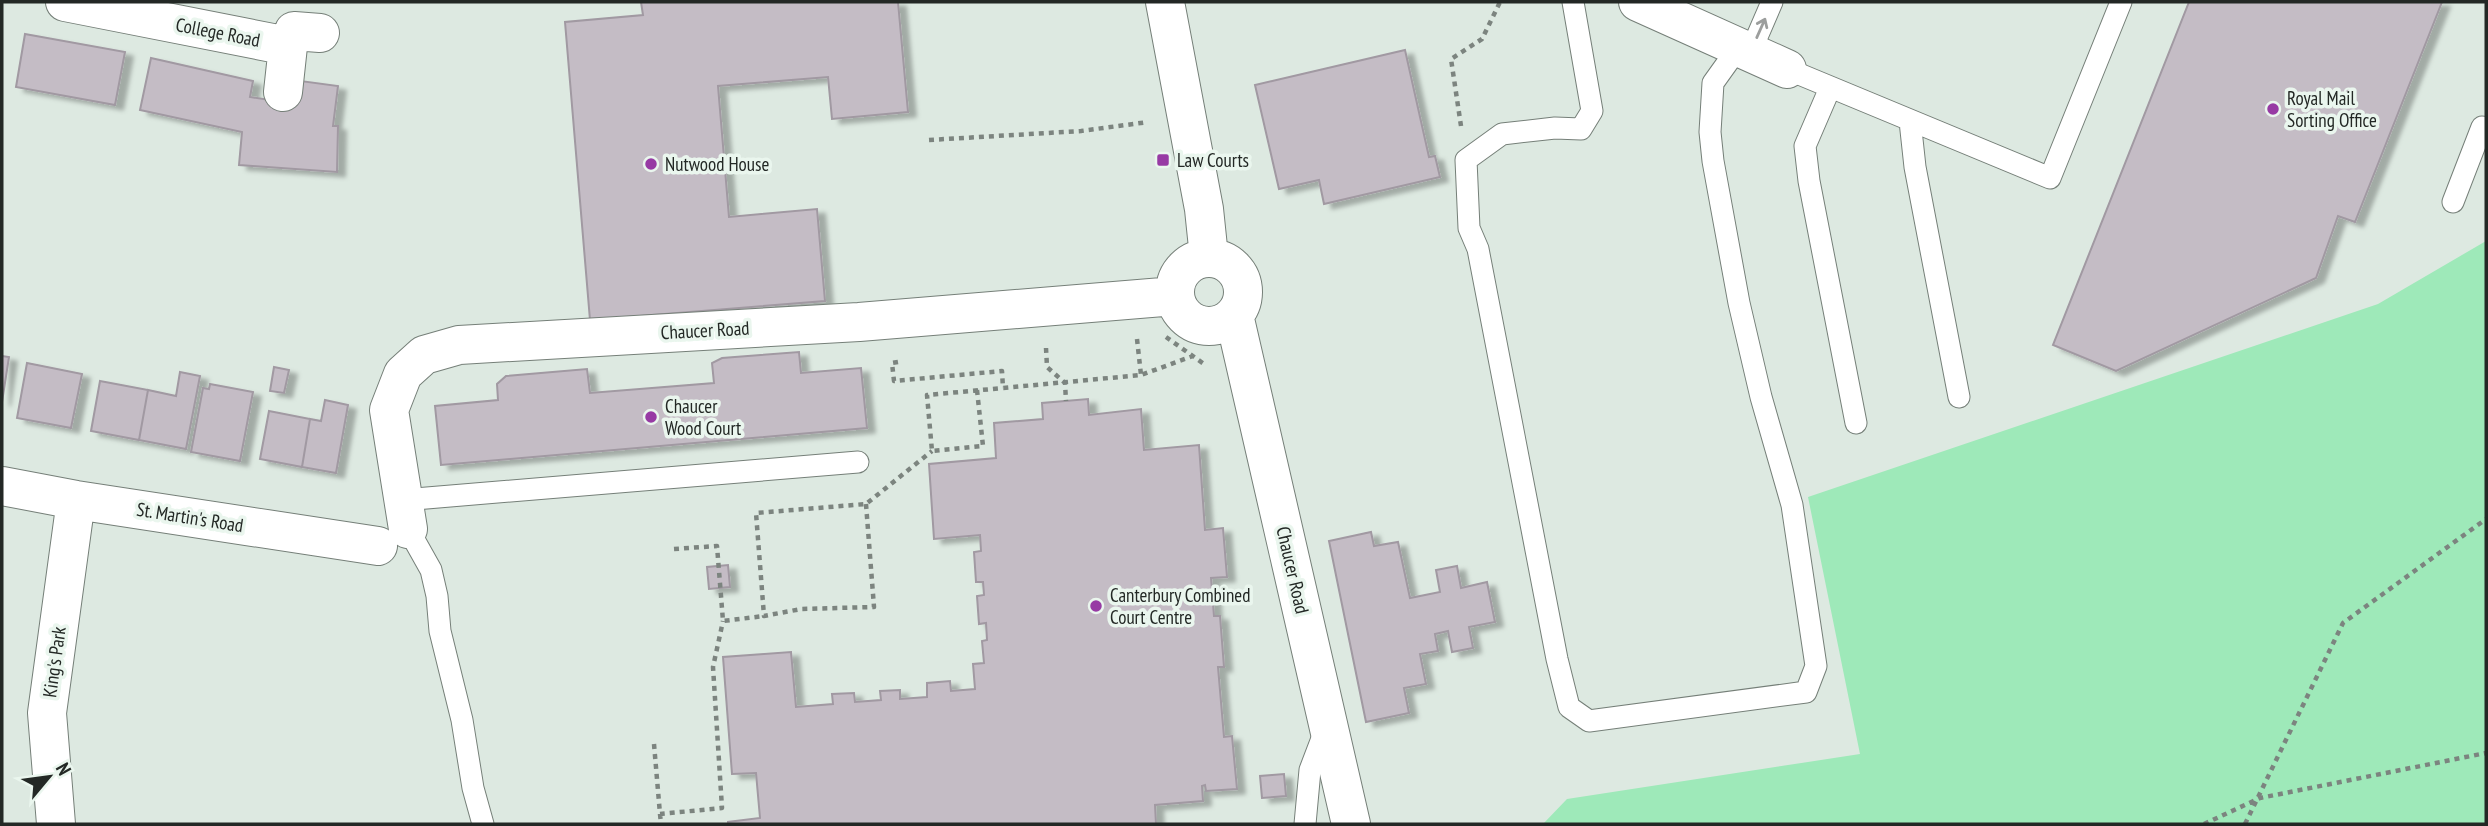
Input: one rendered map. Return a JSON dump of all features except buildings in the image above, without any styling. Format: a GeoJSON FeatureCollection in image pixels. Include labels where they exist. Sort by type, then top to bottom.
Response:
{"type":"FeatureCollection","features":[{"type":"Feature","properties":{"kind":"street","name":"College Road"},"geometry":{"type":"LineString","coordinates":[[65,2],[304,40],[283,92]]}},
{"type":"Feature","properties":{"kind":"street"},"geometry":{"type":"LineString","coordinates":[[1165,2],[1204,209],[1209,257],[1185,267],[1175,284],[1175,296],[1187,318],[1202,325],[1214,326],[1234,315]]}},
{"type":"Feature","properties":{"kind":"street"},"geometry":{"type":"LineString","coordinates":[[1638,2],[1787,69]]}},
{"type":"Feature","properties":{"kind":"street","name":"Chaucer Road"},"geometry":{"type":"LineString","coordinates":[[1209,257],[1223,260],[1238,273],[1243,298],[1234,315],[1351,824]]}},
{"type":"Feature","properties":{"kind":"street","name":"Chaucer Road"},"geometry":{"type":"LineString","coordinates":[[396,525],[389,410],[403,374],[424,355],[460,345],[859,321],[1175,296]]}},
{"type":"Feature","properties":{"kind":"street","name":"St. Martin's Road"},"geometry":{"type":"LineString","coordinates":[[2,486],[76,500],[396,525]]}},
{"type":"Feature","properties":{"kind":"street","name":"King's Park"},"geometry":{"type":"LineString","coordinates":[[56,824],[47,713],[76,500]]}},
{"type":"Feature","properties":{"kind":"lane"},"geometry":{"type":"LineString","coordinates":[[1573,2],[1592,111],[1581,129],[1555,128],[1502,134],[1466,159],[1469,228],[1478,249],[1557,659],[1569,706],[1589,721],[1806,692],[1816,666],[1792,505],[1760,397],[1739,303],[1710,132],[1713,83],[1744,51],[1772,2]]}},
{"type":"Feature","properties":{"kind":"lane"},"geometry":{"type":"LineString","coordinates":[[1787,69],[2050,178],[2122,2]]}},
{"type":"Feature","properties":{"kind":"lane"},"geometry":{"type":"LineString","coordinates":[[1830,88],[1805,146],[1809,181],[1856,423]]}},
{"type":"Feature","properties":{"kind":"lane"},"geometry":{"type":"LineString","coordinates":[[1910,121],[1915,167],[1959,397]]}},
{"type":"Feature","properties":{"kind":"lane"},"geometry":{"type":"LineString","coordinates":[[2453,202],[2482,127],[2486,128]]}},
{"type":"Feature","properties":{"kind":"lane"},"geometry":{"type":"LineString","coordinates":[[396,525],[858,462]]}},
{"type":"Feature","properties":{"kind":"lane"},"geometry":{"type":"LineString","coordinates":[[396,525],[431,570],[437,596],[439,631],[462,720],[473,788],[483,824]]}},
{"type":"Feature","properties":{"kind":"lane"},"geometry":{"type":"LineString","coordinates":[[1305,824],[1310,770],[1328,722]]}},
{"type":"Feature","properties":{"kind":"path"},"geometry":{"type":"LineString","coordinates":[[1466,159],[1451,59],[1482,39],[1500,2]]}},
{"type":"Feature","properties":{"kind":"path"},"geometry":{"type":"LineString","coordinates":[[929,139],[1081,131],[1187,117]]}},
{"type":"Feature","properties":{"kind":"path"},"geometry":{"type":"LineString","coordinates":[[1156,337],[1165,337],[1214,371],[1247,370]]}},
{"type":"Feature","properties":{"kind":"path"},"geometry":{"type":"LineString","coordinates":[[1124,340],[1146,338]]}},
{"type":"Feature","properties":{"kind":"path"},"geometry":{"type":"LineString","coordinates":[[1137,339],[1141,375]]}},
{"type":"Feature","properties":{"kind":"path"},"geometry":{"type":"LineString","coordinates":[[1058,347],[1045,348],[1047,368],[1065,383],[1066,401]]}},
{"type":"Feature","properties":{"kind":"path"},"geometry":{"type":"LineString","coordinates":[[932,451],[927,395],[1141,375],[1193,356]]}},
{"type":"Feature","properties":{"kind":"path"},"geometry":{"type":"LineString","coordinates":[[905,362],[892,363],[894,381],[1002,371],[1003,388]]}},
{"type":"Feature","properties":{"kind":"path"},"geometry":{"type":"LineString","coordinates":[[764,616],[756,513],[866,505],[932,451],[983,446],[977,390]]}},
{"type":"Feature","properties":{"kind":"path"},"geometry":{"type":"LineString","coordinates":[[723,621],[801,609],[874,607],[866,505]]}},
{"type":"Feature","properties":{"kind":"path"},"geometry":{"type":"LineString","coordinates":[[2245,824],[2343,623],[2486,519]]}},
{"type":"Feature","properties":{"kind":"path"},"geometry":{"type":"LineString","coordinates":[[660,814],[722,808],[713,667],[723,621],[717,546],[674,549]]}},
{"type":"Feature","properties":{"kind":"path"},"geometry":{"type":"LineString","coordinates":[[654,744],[661,824]]}},
{"type":"Feature","properties":{"kind":"path"},"geometry":{"type":"LineString","coordinates":[[2204,824],[2260,798],[2486,753]]}},
{"type":"Feature","properties":{"kind":"green space"},"geometry":{"type":"Polygon","coordinates":[[[2486,241],[2486,824],[1543,824],[1567,799],[1860,754],[1808,497],[2378,304],[2486,241]]]}},
{"type":"Feature","properties":{"kind":"place","name":"Royal Mail Sorting Office"},"geometry":{"type":"Point","coordinates":[2273,109]}},
{"type":"Feature","properties":{"kind":"place","name":"Law Courts"},"geometry":{"type":"Point","coordinates":[1163,160]}},
{"type":"Feature","properties":{"kind":"place","name":"Nutwood House"},"geometry":{"type":"Point","coordinates":[651,164]}},
{"type":"Feature","properties":{"kind":"place","name":"Chaucer Wood Court"},"geometry":{"type":"Point","coordinates":[651,417]}},
{"type":"Feature","properties":{"kind":"place","name":"Canterbury Combined Court Centre"},"geometry":{"type":"Point","coordinates":[1096,606]}}]}
